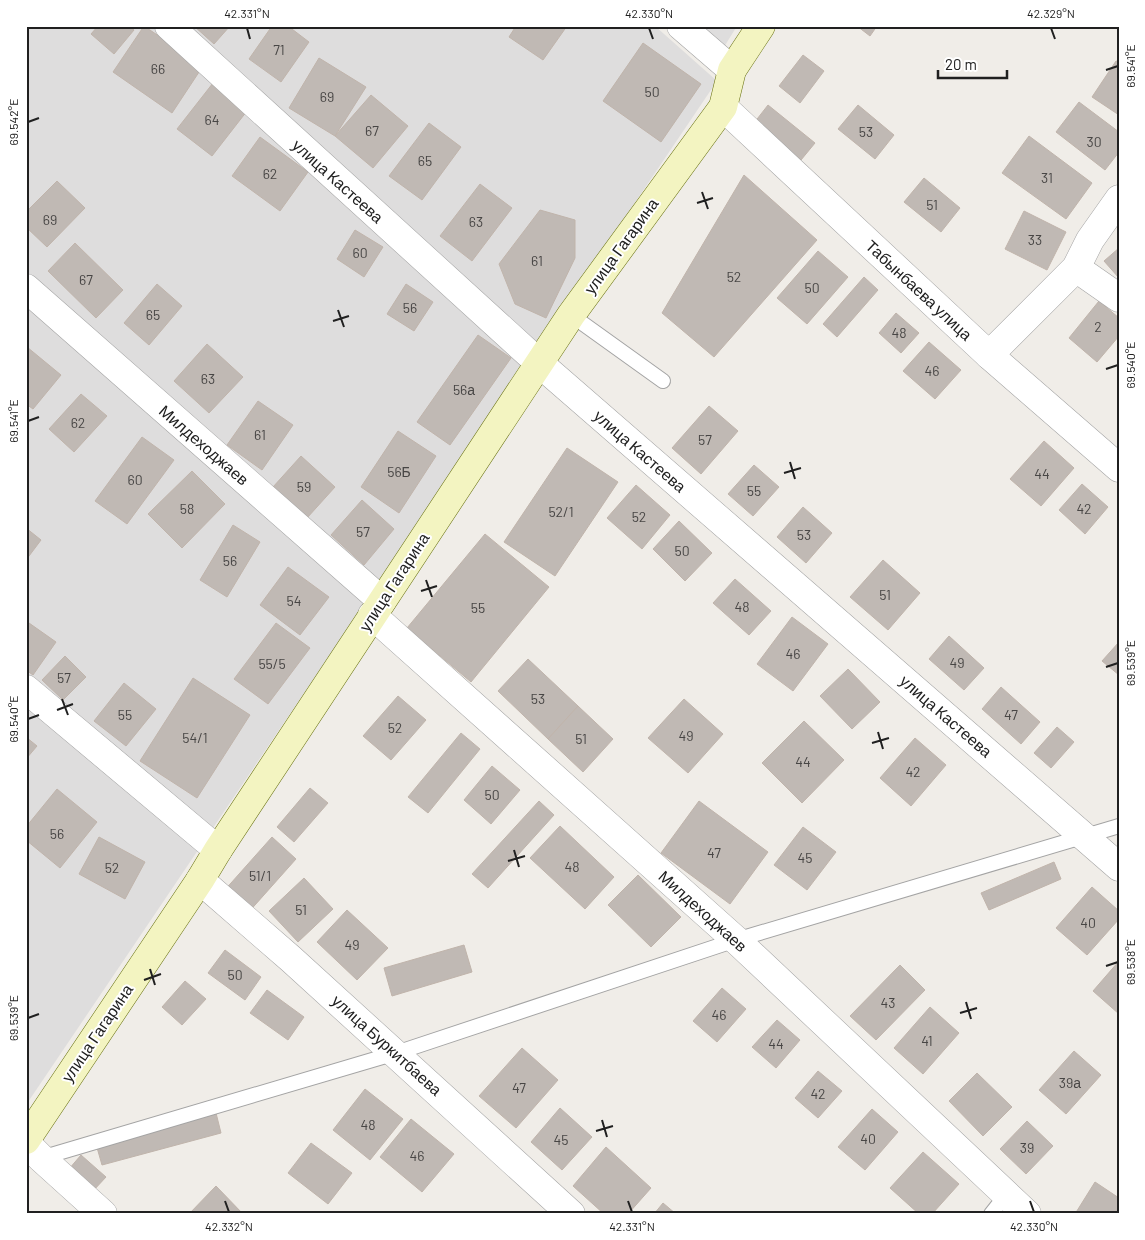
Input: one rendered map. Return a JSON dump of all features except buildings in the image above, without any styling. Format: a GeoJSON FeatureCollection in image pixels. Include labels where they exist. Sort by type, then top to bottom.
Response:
{"type":"FeatureCollection","features":[{"type":"Feature","properties":{"kind":"main road","name":"улица Гагарина"},"geometry":{"type":"LineString","coordinates":[[32,1134],[571,315],[723,107],[732,70],[761,26]]}},
{"type":"Feature","properties":{"kind":"street","name":"улица Кастеева"},"geometry":{"type":"LineString","coordinates":[[169,26],[539,364],[1086,836],[1119,867]]}},
{"type":"Feature","properties":{"kind":"street"},"geometry":{"type":"LineString","coordinates":[[681,26],[732,70]]}},
{"type":"Feature","properties":{"kind":"street","name":"Табынбаева улица"},"geometry":{"type":"LineString","coordinates":[[723,107],[989,355],[1119,468]]}},
{"type":"Feature","properties":{"kind":"street"},"geometry":{"type":"LineString","coordinates":[[989,355],[1076,268],[1090,240],[1119,199]]}},
{"type":"Feature","properties":{"kind":"street"},"geometry":{"type":"LineString","coordinates":[[1076,268],[1119,298]]}},
{"type":"Feature","properties":{"kind":"street","name":"Милдеходжаев"},"geometry":{"type":"LineString","coordinates":[[26,288],[377,608],[736,940],[998,1204],[1027,1214]]}},
{"type":"Feature","properties":{"kind":"street"},"geometry":{"type":"LineString","coordinates":[[26,689],[218,850]]}},
{"type":"Feature","properties":{"kind":"street","name":"улица Буркитбаева"},"geometry":{"type":"LineString","coordinates":[[200,880],[396,1053],[571,1214]]}},
{"type":"Feature","properties":{"kind":"street"},"geometry":{"type":"LineString","coordinates":[[32,1134],[103,1214]]}},
{"type":"Feature","properties":{"kind":"lane"},"geometry":{"type":"LineString","coordinates":[[571,315],[663,381]]}},
{"type":"Feature","properties":{"kind":"lane"},"geometry":{"type":"LineString","coordinates":[[32,1134],[396,1053],[736,940],[1119,826]]}},
{"type":"Feature","properties":{"kind":"shaded area"},"geometry":{"type":"Polygon","coordinates":[[[26,26],[655,26],[717,81],[26,1105],[26,26]]]}},
{"type":"Feature","properties":{"kind":"shaded area"},"geometry":{"type":"Polygon","coordinates":[[[698,26],[737,26],[724,47],[698,26]]]}}]}
